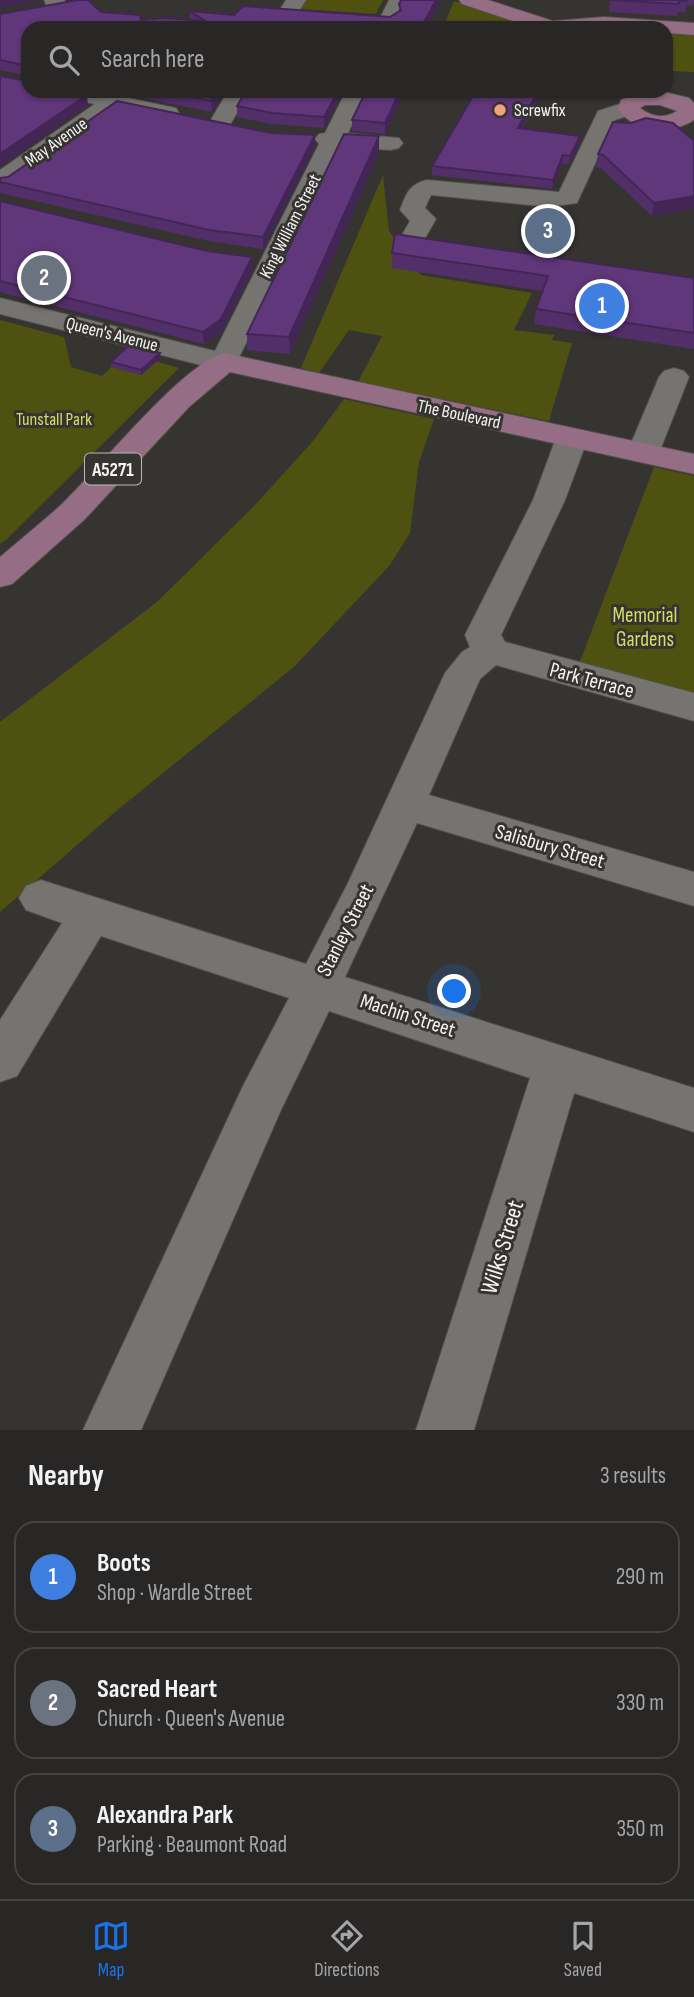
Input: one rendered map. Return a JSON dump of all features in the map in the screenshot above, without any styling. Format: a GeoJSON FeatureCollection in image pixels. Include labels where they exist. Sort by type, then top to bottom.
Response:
{"type":"FeatureCollection","features":[{"type":"Feature","properties":{"kind":"main road"},"geometry":{"type":"LineString","coordinates":[[469,0],[535,21]]}},
{"type":"Feature","properties":{"kind":"main road"},"geometry":{"type":"LineString","coordinates":[[673,28],[694,29]]}},
{"type":"Feature","properties":{"kind":"main road"},"geometry":{"type":"LineString","coordinates":[[642,104],[691,128]]}},
{"type":"Feature","properties":{"kind":"main road","name":"The Boulevard"},"geometry":{"type":"LineString","coordinates":[[225,362],[694,464]]}},
{"type":"Feature","properties":{"kind":"main road","name":"A5271"},"geometry":{"type":"LineString","coordinates":[[0,576],[73,512],[178,401],[225,362]]}},
{"type":"Feature","properties":{"kind":"street"},"geometry":{"type":"LineString","coordinates":[[388,21],[399,0]]}},
{"type":"Feature","properties":{"kind":"street"},"geometry":{"type":"LineString","coordinates":[[287,13],[313,14]]}},
{"type":"Feature","properties":{"kind":"street"},"geometry":{"type":"LineString","coordinates":[[363,18],[375,21]]}},
{"type":"Feature","properties":{"kind":"street","name":"May Avenue"},"geometry":{"type":"LineString","coordinates":[[0,181],[104,98]]}},
{"type":"Feature","properties":{"kind":"street"},"geometry":{"type":"LineString","coordinates":[[109,98],[246,128]]}},
{"type":"Feature","properties":{"kind":"street"},"geometry":{"type":"LineString","coordinates":[[220,123],[235,98]]}},
{"type":"Feature","properties":{"kind":"street","name":"King William Street"},"geometry":{"type":"LineString","coordinates":[[225,362],[260,260],[322,138],[352,98]]}},
{"type":"Feature","properties":{"kind":"street"},"geometry":{"type":"LineString","coordinates":[[415,235],[423,219],[412,210],[420,191],[427,187],[549,200],[568,198],[602,123],[642,104]]}},
{"type":"Feature","properties":{"kind":"street"},"geometry":{"type":"LineString","coordinates":[[322,138],[391,143]]}},
{"type":"Feature","properties":{"kind":"street","name":"Queen's Avenue"},"geometry":{"type":"LineString","coordinates":[[0,306],[225,362]]}},
{"type":"Feature","properties":{"kind":"street"},"geometry":{"type":"LineString","coordinates":[[643,453],[674,377]]}},
{"type":"Feature","properties":{"kind":"street"},"geometry":{"type":"LineString","coordinates":[[491,651],[483,635],[549,500],[572,438]]}},
{"type":"Feature","properties":{"kind":"street","name":"Park Terrace"},"geometry":{"type":"LineString","coordinates":[[491,651],[501,656],[694,707]]}},
{"type":"Feature","properties":{"kind":"street","name":"Stanley Street"},"geometry":{"type":"LineString","coordinates":[[112,1430],[260,1102],[406,804],[464,673],[475,661],[491,651]]}},
{"type":"Feature","properties":{"kind":"street","name":"Salisbury Street"},"geometry":{"type":"LineString","coordinates":[[406,804],[694,888]]}},
{"type":"Feature","properties":{"kind":"street","name":"Machin Street"},"geometry":{"type":"LineString","coordinates":[[41,898],[694,1110]]}},
{"type":"Feature","properties":{"kind":"street"},"geometry":{"type":"LineString","coordinates":[[0,1061],[92,913]]}},
{"type":"Feature","properties":{"kind":"street","name":"Wilks Street"},"geometry":{"type":"LineString","coordinates":[[445,1430],[559,1064]]}},
{"type":"Feature","properties":{"kind":"green space"},"geometry":{"type":"Polygon","coordinates":[[[306,0],[383,0],[376,14],[301,9],[306,0]]]}},
{"type":"Feature","properties":{"kind":"green space"},"geometry":{"type":"Polygon","coordinates":[[[454,1],[514,21],[446,21],[454,1]]]}},
{"type":"Feature","properties":{"kind":"green space"},"geometry":{"type":"Polygon","coordinates":[[[673,32],[694,34],[694,72],[673,71],[673,32]]]}},
{"type":"Feature","properties":{"kind":"green space"},"geometry":{"type":"Polygon","coordinates":[[[383,175],[389,231],[421,275],[532,293],[514,330],[554,335],[552,340],[572,343],[549,421],[358,382],[382,336],[349,330],[319,373],[301,368],[383,175]]]}},
{"type":"Feature","properties":{"kind":"green space","name":"Tunstall Park"},"geometry":{"type":"Polygon","coordinates":[[[0,320],[64,337],[71,367],[102,376],[126,353],[179,368],[0,544],[0,320]]]}},
{"type":"Feature","properties":{"kind":"green space"},"geometry":{"type":"Polygon","coordinates":[[[344,399],[434,419],[419,462],[410,533],[390,565],[295,666],[115,812],[0,912],[0,722],[157,602],[253,507],[313,441],[344,399]]]}},
{"type":"Feature","properties":{"kind":"green space","name":"Memorial Gardens"},"geometry":{"type":"Polygon","coordinates":[[[654,467],[694,476],[694,693],[579,664],[654,467]]]}},
{"type":"Feature","properties":{"kind":"building"},"geometry":{"type":"Polygon","coordinates":[[[88,0],[101,12],[140,15],[141,20],[164,18],[206,21],[21,21],[21,64],[0,60],[0,14],[88,0]]]}},
{"type":"Feature","properties":{"kind":"building"},"geometry":{"type":"Polygon","coordinates":[[[401,0],[436,0],[425,21],[206,21],[189,11],[234,15],[243,6],[390,17],[401,10],[401,0]]]}},
{"type":"Feature","properties":{"kind":"building"},"geometry":{"type":"Polygon","coordinates":[[[610,0],[687,1],[679,1],[679,4],[610,0]]]}},
{"type":"Feature","properties":{"kind":"building"},"geometry":{"type":"Polygon","coordinates":[[[0,76],[21,80],[21,98],[83,98],[0,154],[0,76]]]}},
{"type":"Feature","properties":{"kind":"building"},"geometry":{"type":"Polygon","coordinates":[[[242,98],[334,98],[324,117],[272,113],[237,106],[242,98]]]}},
{"type":"Feature","properties":{"kind":"building"},"geometry":{"type":"Polygon","coordinates":[[[363,98],[397,98],[385,123],[352,120],[363,98]]]}},
{"type":"Feature","properties":{"kind":"building"},"geometry":{"type":"Polygon","coordinates":[[[472,98],[534,98],[518,128],[580,136],[570,156],[563,155],[553,180],[432,166],[472,98]]]}},
{"type":"Feature","properties":{"kind":"building"},"geometry":{"type":"Polygon","coordinates":[[[117,101],[271,133],[315,135],[263,237],[209,230],[0,182],[0,178],[8,177],[117,101]]]}},
{"type":"Feature","properties":{"kind":"building"},"geometry":{"type":"Polygon","coordinates":[[[646,118],[673,123],[694,141],[694,196],[654,203],[603,155],[598,154],[613,122],[631,123],[646,118]]]}},
{"type":"Feature","properties":{"kind":"building"},"geometry":{"type":"Polygon","coordinates":[[[344,134],[379,136],[289,337],[247,334],[344,134]]]}},
{"type":"Feature","properties":{"kind":"building"},"geometry":{"type":"Polygon","coordinates":[[[0,201],[207,251],[252,257],[221,319],[203,332],[0,281],[0,201]]]}},
{"type":"Feature","properties":{"kind":"building"},"geometry":{"type":"Polygon","coordinates":[[[395,234],[694,278],[694,333],[536,309],[548,276],[392,253],[395,234]]]}},
{"type":"Feature","properties":{"kind":"building"},"geometry":{"type":"Polygon","coordinates":[[[129,345],[160,353],[141,370],[111,362],[129,345]]]}},
{"type":"Feature","properties":{"kind":"place","name":"Screwfix"},"geometry":{"type":"Point","coordinates":[500,110]}},
{"type":"Feature","properties":{"kind":"place","name":"Alexandra Park"},"geometry":{"type":"Point","coordinates":[548,231]}},
{"type":"Feature","properties":{"kind":"place","name":"Sacred Heart"},"geometry":{"type":"Point","coordinates":[44,278]}},
{"type":"Feature","properties":{"kind":"place","name":"Boots"},"geometry":{"type":"Point","coordinates":[602,306]}}]}
